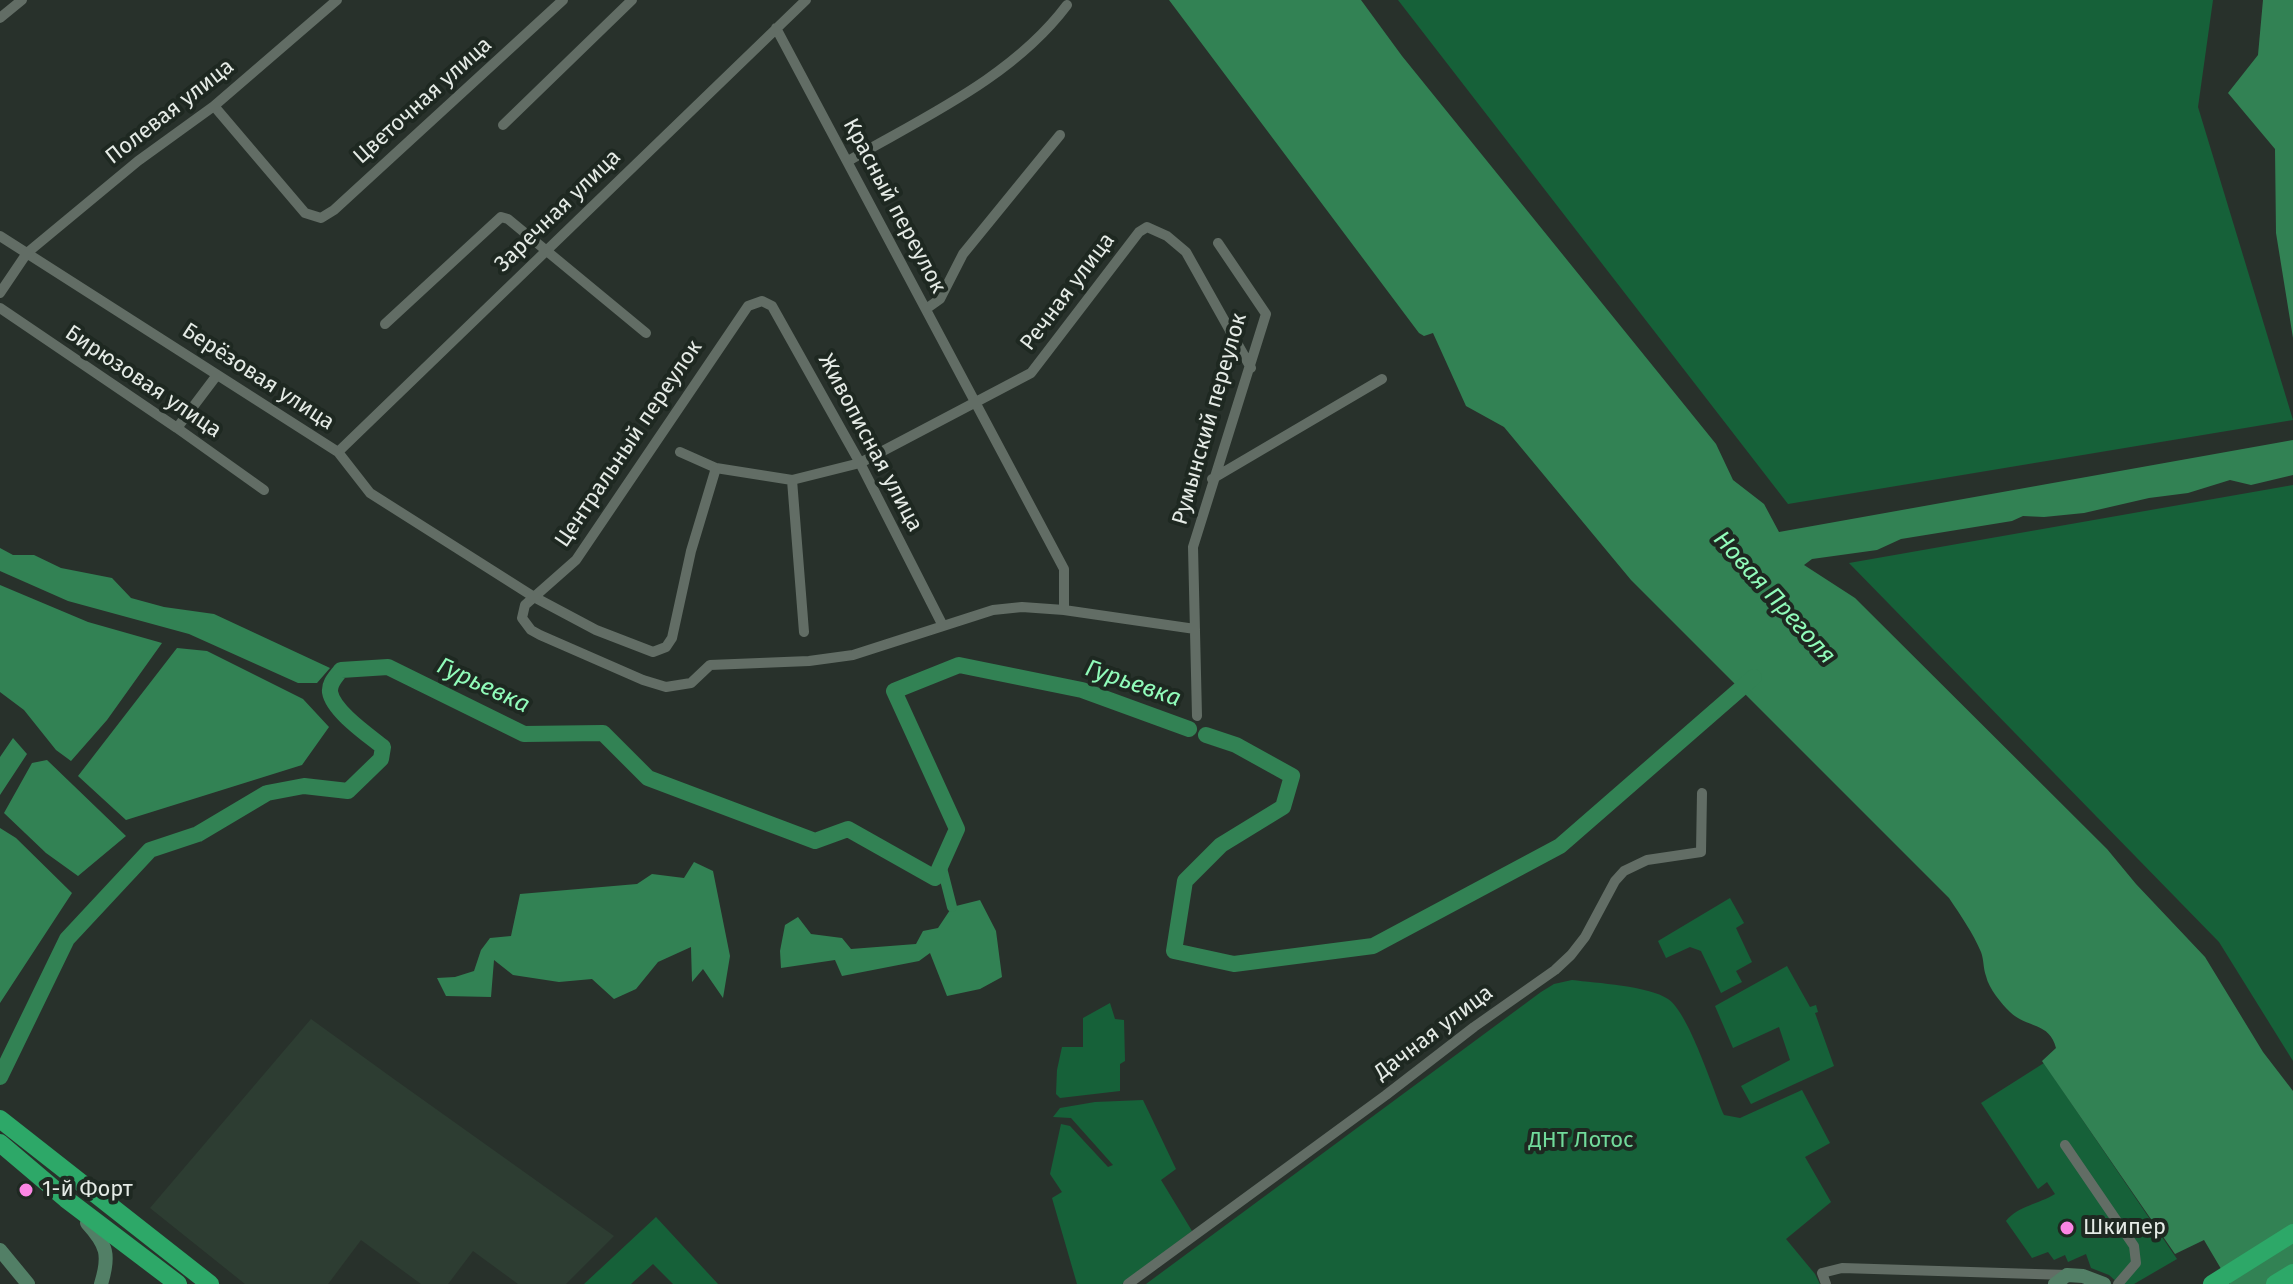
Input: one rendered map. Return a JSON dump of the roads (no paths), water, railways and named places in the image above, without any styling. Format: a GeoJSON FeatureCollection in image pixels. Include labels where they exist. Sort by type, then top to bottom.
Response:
{"type":"FeatureCollection","features":[{"type":"Feature","properties":{"kind":"highway"},"geometry":{"type":"LineString","coordinates":[[0,1119],[210,1284]]}},
{"type":"Feature","properties":{"kind":"highway"},"geometry":{"type":"LineString","coordinates":[[0,1143],[66,1199],[178,1284]]}},
{"type":"Feature","properties":{"kind":"highway"},"geometry":{"type":"LineString","coordinates":[[2212,1284],[2293,1233]]}},
{"type":"Feature","properties":{"kind":"highway"},"geometry":{"type":"LineString","coordinates":[[2275,1284],[2293,1273]]}},
{"type":"Feature","properties":{"kind":"main road"},"geometry":{"type":"LineString","coordinates":[[66,1199],[105,1246],[106,1268],[101,1284]]}},
{"type":"Feature","properties":{"kind":"main road"},"geometry":{"type":"LineString","coordinates":[[0,1250],[28,1284]]}},
{"type":"Feature","properties":{"kind":"main road"},"geometry":{"type":"LineString","coordinates":[[2061,1279],[2083,1276],[2104,1284]]}},
{"type":"Feature","properties":{"kind":"street"},"geometry":{"type":"LineString","coordinates":[[0,18],[22,0]]}},
{"type":"Feature","properties":{"kind":"street","name":"Полевая улица"},"geometry":{"type":"LineString","coordinates":[[27,253],[138,161],[214,106],[337,0]]}},
{"type":"Feature","properties":{"kind":"street","name":"Цветочная улица"},"geometry":{"type":"LineString","coordinates":[[214,106],[305,213],[321,218],[334,210],[563,0]]}},
{"type":"Feature","properties":{"kind":"street","name":"Заречная улица"},"geometry":{"type":"LineString","coordinates":[[338,452],[806,0]]}},
{"type":"Feature","properties":{"kind":"street"},"geometry":{"type":"LineString","coordinates":[[503,125],[632,1]]}},
{"type":"Feature","properties":{"kind":"street"},"geometry":{"type":"LineString","coordinates":[[848,161],[982,82],[1046,32],[1067,5]]}},
{"type":"Feature","properties":{"kind":"street","name":"Красный переулок"},"geometry":{"type":"LineString","coordinates":[[776,28],[1064,569],[1064,610]]}},
{"type":"Feature","properties":{"kind":"street"},"geometry":{"type":"LineString","coordinates":[[926,309],[940,299],[963,254],[1060,135]]}},
{"type":"Feature","properties":{"kind":"street"},"geometry":{"type":"LineString","coordinates":[[385,324],[501,217],[508,219],[646,333]]}},
{"type":"Feature","properties":{"kind":"street","name":"Речная улица"},"geometry":{"type":"LineString","coordinates":[[860,463],[1031,373],[1139,232],[1147,227],[1167,236],[1186,252],[1251,368]]}},
{"type":"Feature","properties":{"kind":"street","name":"Берёзовая улица"},"geometry":{"type":"LineString","coordinates":[[0,236],[338,452],[370,493],[534,597],[596,630],[653,652],[666,647],[672,638],[691,551],[716,468]]}},
{"type":"Feature","properties":{"kind":"street","name":"Румынский переулок"},"geometry":{"type":"LineString","coordinates":[[1197,716],[1193,547],[1266,314],[1218,243]]}},
{"type":"Feature","properties":{"kind":"street"},"geometry":{"type":"LineString","coordinates":[[0,293],[27,253]]}},
{"type":"Feature","properties":{"kind":"street","name":"Живописная улица"},"geometry":{"type":"LineString","coordinates":[[748,306],[762,301],[772,306],[860,463],[942,624]]}},
{"type":"Feature","properties":{"kind":"street","name":"Центральный переулок"},"geometry":{"type":"LineString","coordinates":[[534,597],[576,560],[748,306]]}},
{"type":"Feature","properties":{"kind":"street","name":"Бирюзовая улица"},"geometry":{"type":"LineString","coordinates":[[0,308],[264,490]]}},
{"type":"Feature","properties":{"kind":"street"},"geometry":{"type":"LineString","coordinates":[[177,428],[217,375]]}},
{"type":"Feature","properties":{"kind":"street"},"geometry":{"type":"LineString","coordinates":[[1212,479],[1382,379]]}},
{"type":"Feature","properties":{"kind":"street"},"geometry":{"type":"LineString","coordinates":[[680,452],[716,468],[792,480],[860,463]]}},
{"type":"Feature","properties":{"kind":"street"},"geometry":{"type":"LineString","coordinates":[[792,480],[804,632]]}},
{"type":"Feature","properties":{"kind":"street"},"geometry":{"type":"LineString","coordinates":[[534,597],[525,605],[522,618],[531,630],[643,680],[666,687],[691,683],[710,665],[809,661],[853,655],[993,610],[1022,607],[1064,610],[1195,629]]}},
{"type":"Feature","properties":{"kind":"street","name":"Дачная улица"},"geometry":{"type":"LineString","coordinates":[[1128,1284],[1555,970],[1585,937],[1615,881],[1624,871],[1647,860],[1701,852],[1702,793]]}},
{"type":"Feature","properties":{"kind":"street"},"geometry":{"type":"LineString","coordinates":[[2065,1145],[2134,1246],[2136,1263],[2118,1284]]}},
{"type":"Feature","properties":{"kind":"street"},"geometry":{"type":"LineString","coordinates":[[1824,1279],[1842,1268],[2061,1279]]}},
{"type":"Feature","properties":{"kind":"water","name":"Новая Преголя"},"geometry":{"type":"Polygon","coordinates":[[[1169,0],[1361,0],[1402,56],[1716,444],[1733,480],[1764,504],[1779,532],[2293,440],[2293,475],[2251,485],[2230,480],[2188,493],[2149,498],[2084,513],[2023,516],[2012,521],[1901,539],[1877,550],[1812,559],[1804,565],[1855,598],[2107,849],[2205,957],[2263,1052],[2293,1091],[2293,1284],[2230,1284],[2204,1240],[2175,1254],[2042,1061],[2056,1048],[2049,1034],[2016,1017],[1993,991],[1978,945],[1949,898],[1631,580],[1504,427],[1466,406],[1433,333],[1424,336],[1419,333],[1169,0]]]}},
{"type":"Feature","properties":{"kind":"water"},"geometry":{"type":"Polygon","coordinates":[[[2263,0],[2293,0],[2293,338],[2276,233],[2275,149],[2228,93],[2258,55],[2263,0]]]}},
{"type":"Feature","properties":{"kind":"water"},"geometry":{"type":"Polygon","coordinates":[[[0,548],[13,555],[34,555],[61,568],[112,578],[131,598],[164,607],[214,614],[330,668],[317,683],[298,683],[189,634],[68,601],[0,571],[0,548]]]}},
{"type":"Feature","properties":{"kind":"water"},"geometry":{"type":"Polygon","coordinates":[[[0,585],[88,622],[162,643],[107,720],[71,761],[56,750],[24,710],[0,692],[0,585]]]}},
{"type":"Feature","properties":{"kind":"water"},"geometry":{"type":"Polygon","coordinates":[[[177,648],[207,651],[303,699],[329,727],[302,765],[126,820],[78,776],[177,648]]]}},
{"type":"Feature","properties":{"kind":"water"},"geometry":{"type":"Polygon","coordinates":[[[13,738],[27,754],[0,795],[0,757],[13,738]]]}},
{"type":"Feature","properties":{"kind":"water"},"geometry":{"type":"Polygon","coordinates":[[[47,760],[126,836],[78,876],[46,853],[4,813],[32,763],[47,760]]]}},
{"type":"Feature","properties":{"kind":"water"},"geometry":{"type":"Polygon","coordinates":[[[0,828],[16,838],[72,893],[0,1003],[0,828]]]}},
{"type":"Feature","properties":{"kind":"water"},"geometry":{"type":"Polygon","coordinates":[[[694,862],[713,871],[730,956],[723,998],[703,969],[692,982],[691,947],[658,962],[636,989],[614,999],[592,979],[559,982],[513,975],[494,960],[491,997],[446,996],[437,978],[474,971],[481,950],[490,938],[511,936],[520,894],[637,884],[652,874],[684,878],[694,862]]]}},
{"type":"Feature","properties":{"kind":"water"},"geometry":{"type":"Polygon","coordinates":[[[980,900],[996,931],[1002,977],[980,989],[947,996],[930,953],[919,961],[842,976],[835,960],[781,968],[780,951],[785,925],[798,917],[811,934],[842,938],[851,949],[916,944],[923,931],[938,928],[952,907],[980,900]]]}},
{"type":"Feature","properties":{"kind":"waterway","name":"Гурьевка"},"geometry":{"type":"LineString","coordinates":[[0,1077],[67,939],[150,850],[198,834],[267,793],[304,786],[348,791],[381,759],[383,747],[352,722],[333,699],[331,686],[341,670],[388,667],[524,734],[603,733],[648,778],[815,841],[848,829],[935,878],[957,829],[894,691],[959,665],[1082,690],[1189,729]]}},
{"type":"Feature","properties":{"kind":"waterway","name":"Гурьевка"},"geometry":{"type":"LineString","coordinates":[[1206,735],[1236,745],[1292,776],[1283,807],[1221,845],[1185,881],[1174,951],[1234,964],[1373,946],[1560,846],[1754,677]]}},
{"type":"Feature","properties":{"kind":"waterway"},"geometry":{"type":"LineString","coordinates":[[941,864],[952,907]]}},
{"type":"Feature","properties":{"kind":"place","name":"1-й Форт"},"geometry":{"type":"Point","coordinates":[26,1190]}},
{"type":"Feature","properties":{"kind":"place","name":"Шкипер"},"geometry":{"type":"Point","coordinates":[2067,1228]}},
{"type":"Feature","properties":{"kind":"park label","name":"ДНТ Лотос"},"geometry":{"type":"Point","coordinates":[1581,1141]}}]}
